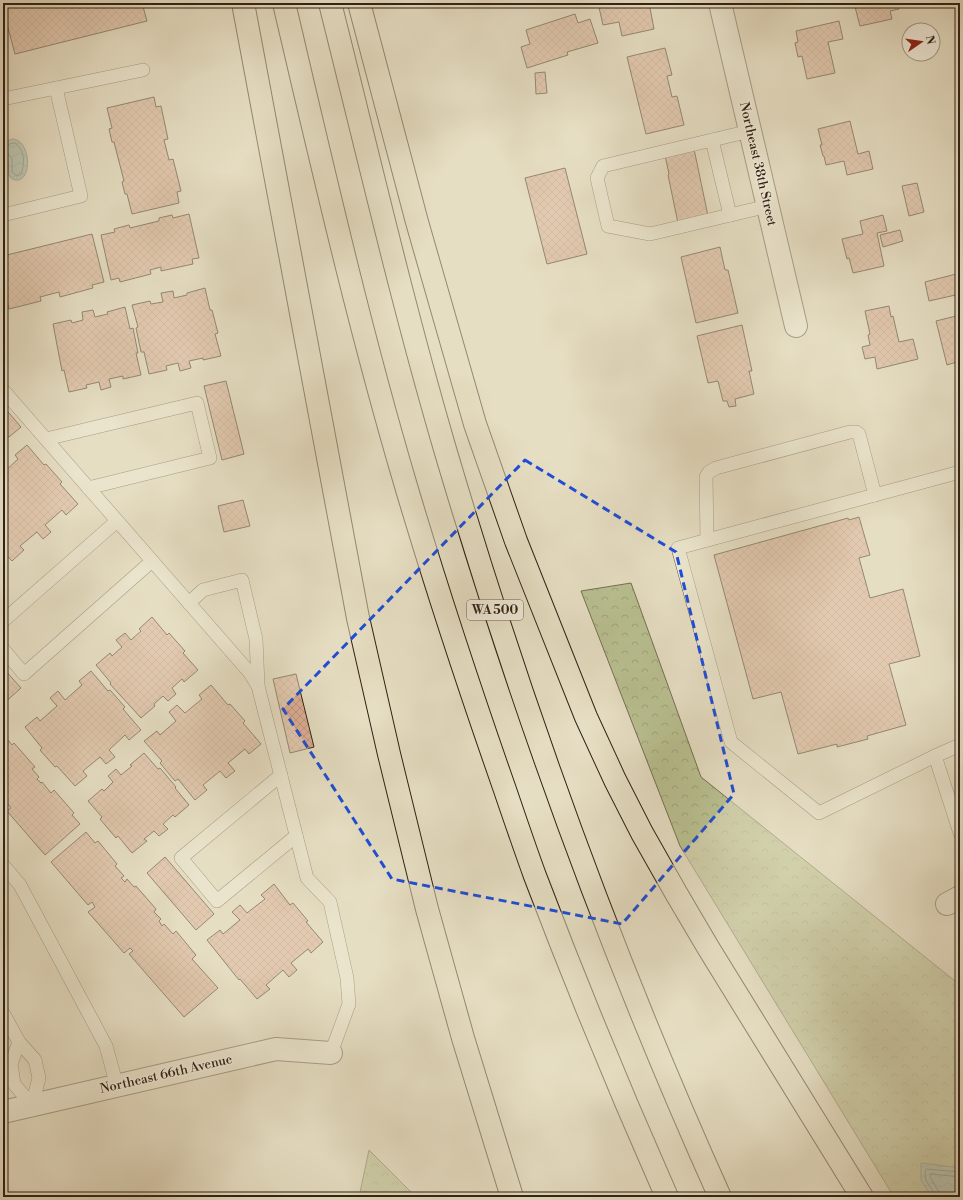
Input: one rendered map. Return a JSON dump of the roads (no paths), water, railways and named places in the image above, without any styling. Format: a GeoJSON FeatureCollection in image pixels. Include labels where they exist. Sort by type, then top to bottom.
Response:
{"type":"FeatureCollection","features":[{"type":"Feature","properties":{"kind":"highway"},"geometry":{"type":"LineString","coordinates":[[243,3],[329,470],[363,641],[427,909],[463,1038],[512,1197]]}},
{"type":"Feature","properties":{"kind":"highway","name":"WA 500"},"geometry":{"type":"LineString","coordinates":[[284,3],[342,246],[370,353],[406,484],[440,595],[485,734],[535,875],[630,1112],[667,1197]]}},
{"type":"Feature","properties":{"kind":"highway","name":"WA 500"},"geometry":{"type":"LineString","coordinates":[[330,3],[418,351],[452,470],[521,690],[569,824],[637,1002],[720,1197]]}},
{"type":"Feature","properties":{"kind":"highway"},"geometry":{"type":"LineString","coordinates":[[359,3],[417,222],[475,424],[516,541],[586,717],[615,780],[642,833],[708,949],[862,1197]]}},
{"type":"Feature","properties":{"kind":"street","name":"Northeast 38th Street"},"geometry":{"type":"LineString","coordinates":[[720,3],[796,326]]}},
{"type":"Feature","properties":{"kind":"street","name":"Northeast 66th Avenue"},"geometry":{"type":"LineString","coordinates":[[3,1112],[276,1049],[331,1053]]}},
{"type":"Feature","properties":{"kind":"lane"},"geometry":{"type":"LineString","coordinates":[[3,99],[143,70]]}},
{"type":"Feature","properties":{"kind":"lane"},"geometry":{"type":"LineString","coordinates":[[3,215],[81,196],[56,88]]}},
{"type":"Feature","properties":{"kind":"lane"},"geometry":{"type":"LineString","coordinates":[[750,131],[603,166],[597,178],[608,226],[650,234],[768,206]]}},
{"type":"Feature","properties":{"kind":"lane"},"geometry":{"type":"LineString","coordinates":[[712,140],[730,215]]}},
{"type":"Feature","properties":{"kind":"lane"},"geometry":{"type":"LineString","coordinates":[[3,390],[250,673],[258,686]]}},
{"type":"Feature","properties":{"kind":"lane"},"geometry":{"type":"LineString","coordinates":[[46,439],[197,403],[210,458],[88,488]]}},
{"type":"Feature","properties":{"kind":"lane"},"geometry":{"type":"LineString","coordinates":[[707,540],[706,477],[716,468],[856,432],[859,434],[875,495]]}},
{"type":"Feature","properties":{"kind":"lane"},"geometry":{"type":"LineString","coordinates":[[960,472],[678,548],[731,742],[818,813],[960,745]]}},
{"type":"Feature","properties":{"kind":"lane"},"geometry":{"type":"LineString","coordinates":[[3,621],[117,521]]}},
{"type":"Feature","properties":{"kind":"lane"},"geometry":{"type":"LineString","coordinates":[[3,649],[24,674],[152,561]]}},
{"type":"Feature","properties":{"kind":"lane"},"geometry":{"type":"LineString","coordinates":[[189,603],[203,590],[242,580],[256,638],[258,686],[307,878],[330,902],[347,978],[350,1004],[331,1053]]}},
{"type":"Feature","properties":{"kind":"lane"},"geometry":{"type":"LineString","coordinates":[[935,756],[960,833]]}},
{"type":"Feature","properties":{"kind":"lane"},"geometry":{"type":"LineString","coordinates":[[281,775],[181,858],[217,902],[296,836]]}},
{"type":"Feature","properties":{"kind":"lane"},"geometry":{"type":"LineString","coordinates":[[3,865],[20,886],[106,1046],[117,1086]]}},
{"type":"Feature","properties":{"kind":"lane"},"geometry":{"type":"LineString","coordinates":[[3,1013],[19,1042],[35,1060],[39,1078],[32,1105]]}},
{"type":"Feature","properties":{"kind":"lane"},"geometry":{"type":"LineString","coordinates":[[19,1042],[11,1064],[14,1084],[32,1105]]}},
{"type":"Feature","properties":{"kind":"water"},"geometry":{"type":"Polygon","coordinates":[[[12,139],[23,145],[26,151],[26,173],[23,178],[18,180],[11,178],[9,174],[8,161],[3,154],[4,144],[12,139]]]}},
{"type":"Feature","properties":{"kind":"water"},"geometry":{"type":"Polygon","coordinates":[[[921,1163],[960,1168],[960,1197],[932,1197],[921,1180],[921,1163]]]}}]}
